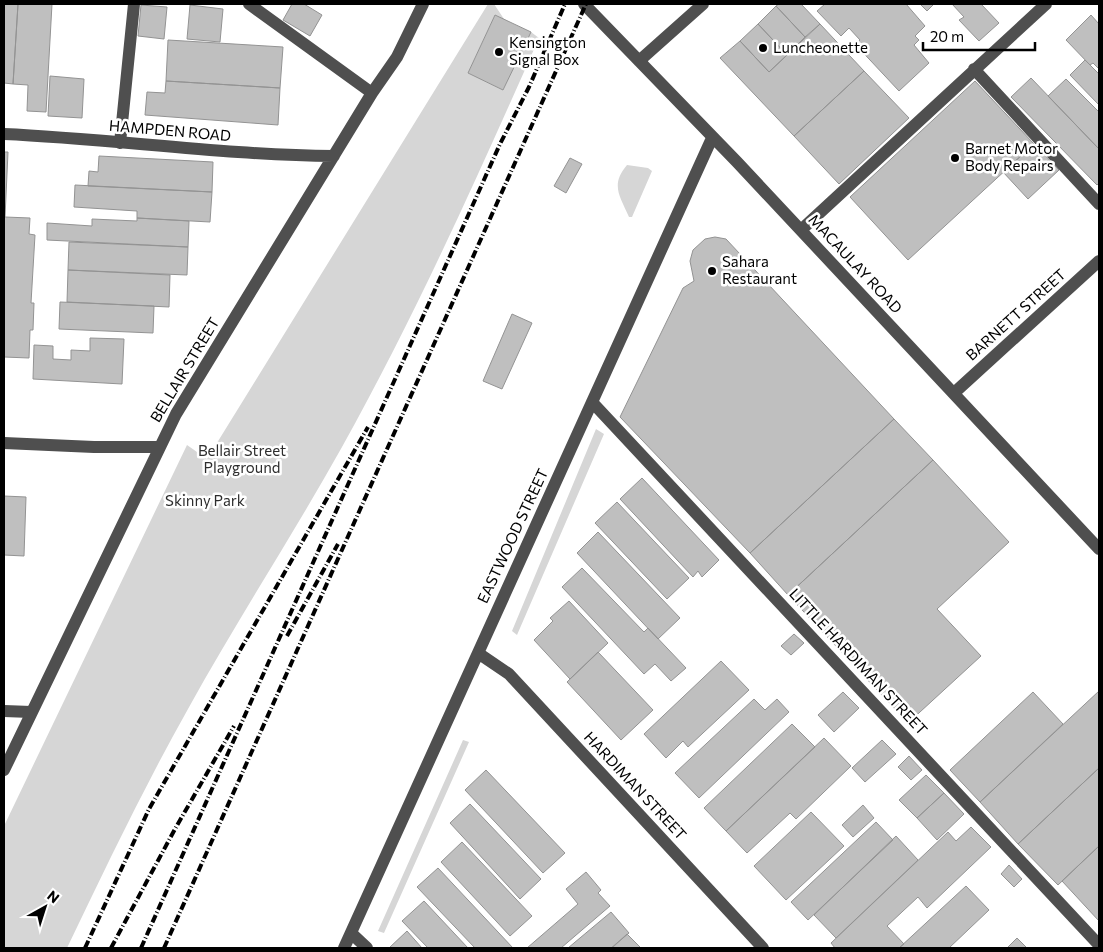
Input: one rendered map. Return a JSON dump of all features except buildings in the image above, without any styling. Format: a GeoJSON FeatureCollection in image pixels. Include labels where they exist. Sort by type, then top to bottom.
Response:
{"type":"FeatureCollection","features":[{"type":"Feature","properties":{"kind":"street"},"geometry":{"type":"LineString","coordinates":[[120,143],[134,4]]}},
{"type":"Feature","properties":{"kind":"street"},"geometry":{"type":"LineString","coordinates":[[249,4],[372,93]]}},
{"type":"Feature","properties":{"kind":"street","name":"BELLAIR STREET"},"geometry":{"type":"LineString","coordinates":[[4,770],[158,447],[176,414],[372,93],[397,57],[424,4]]}},
{"type":"Feature","properties":{"kind":"street","name":"MACAULAY ROAD"},"geometry":{"type":"LineString","coordinates":[[584,4],[802,230],[1099,548]]}},
{"type":"Feature","properties":{"kind":"street"},"geometry":{"type":"LineString","coordinates":[[639,62],[703,4]]}},
{"type":"Feature","properties":{"kind":"street"},"geometry":{"type":"LineString","coordinates":[[802,230],[1046,4]]}},
{"type":"Feature","properties":{"kind":"street"},"geometry":{"type":"LineString","coordinates":[[974,69],[1099,204]]}},
{"type":"Feature","properties":{"kind":"street","name":"HAMPDEN ROAD"},"geometry":{"type":"LineString","coordinates":[[4,134],[60,136],[268,156],[334,156]]}},
{"type":"Feature","properties":{"kind":"street","name":"EASTWOOD STREET"},"geometry":{"type":"LineString","coordinates":[[344,948],[712,138]]}},
{"type":"Feature","properties":{"kind":"street","name":"BARNETT STREET"},"geometry":{"type":"LineString","coordinates":[[954,393],[1099,261]]}},
{"type":"Feature","properties":{"kind":"street","name":"LITTLE HARDIMAN STREET"},"geometry":{"type":"LineString","coordinates":[[592,402],[1099,945]]}},
{"type":"Feature","properties":{"kind":"street"},"geometry":{"type":"LineString","coordinates":[[4,443],[94,448],[158,447]]}},
{"type":"Feature","properties":{"kind":"street","name":"HARDIMAN STREET"},"geometry":{"type":"LineString","coordinates":[[478,653],[509,674],[763,948]]}},
{"type":"Feature","properties":{"kind":"street"},"geometry":{"type":"LineString","coordinates":[[4,711],[31,712]]}},
{"type":"Feature","properties":{"kind":"street"},"geometry":{"type":"LineString","coordinates":[[351,933],[367,948]]}},
{"type":"Feature","properties":{"kind":"green space"},"geometry":{"type":"Polygon","coordinates":[[[488,4],[494,4],[506,22],[495,15],[468,73],[503,90],[531,32],[539,38],[421,296],[342,447],[172,738],[67,948],[4,948],[4,826],[187,445],[207,459],[488,4]]]}},
{"type":"Feature","properties":{"kind":"green space"},"geometry":{"type":"Polygon","coordinates":[[[627,165],[648,168],[652,171],[632,217],[629,217],[618,191],[619,179],[627,165]]]}},
{"type":"Feature","properties":{"kind":"green space"},"geometry":{"type":"Polygon","coordinates":[[[596,429],[604,434],[517,635],[512,631],[596,429]]]}},
{"type":"Feature","properties":{"kind":"green space"},"geometry":{"type":"Polygon","coordinates":[[[463,740],[469,742],[384,933],[378,931],[463,740]]]}},
{"type":"Feature","properties":{"kind":"railway"},"geometry":{"type":"LineString","coordinates":[[141,948],[500,144],[529,87],[565,4]]}},
{"type":"Feature","properties":{"kind":"railway"},"geometry":{"type":"LineString","coordinates":[[164,948],[586,4]]}},
{"type":"Feature","properties":{"kind":"railway"},"geometry":{"type":"LineString","coordinates":[[85,948],[149,809],[368,427]]}},
{"type":"Feature","properties":{"kind":"railway"},"geometry":{"type":"LineString","coordinates":[[287,636],[338,544]]}},
{"type":"Feature","properties":{"kind":"railway"},"geometry":{"type":"LineString","coordinates":[[111,948],[175,829],[234,726]]}},
{"type":"Feature","properties":{"kind":"place","name":"Luncheonette"},"geometry":{"type":"Point","coordinates":[763,48]}},
{"type":"Feature","properties":{"kind":"place","name":"Kensington Signal Box"},"geometry":{"type":"Point","coordinates":[499,52]}},
{"type":"Feature","properties":{"kind":"place","name":"Barnet Motor Body Repairs"},"geometry":{"type":"Point","coordinates":[955,158]}},
{"type":"Feature","properties":{"kind":"place","name":"Sahara Restaurant"},"geometry":{"type":"Point","coordinates":[712,271]}},
{"type":"Feature","properties":{"kind":"park label","name":"Bellair Street Playground"},"geometry":{"type":"Point","coordinates":[242,460]}},
{"type":"Feature","properties":{"kind":"park label","name":"Skinny Park"},"geometry":{"type":"Point","coordinates":[205,501]}}]}
